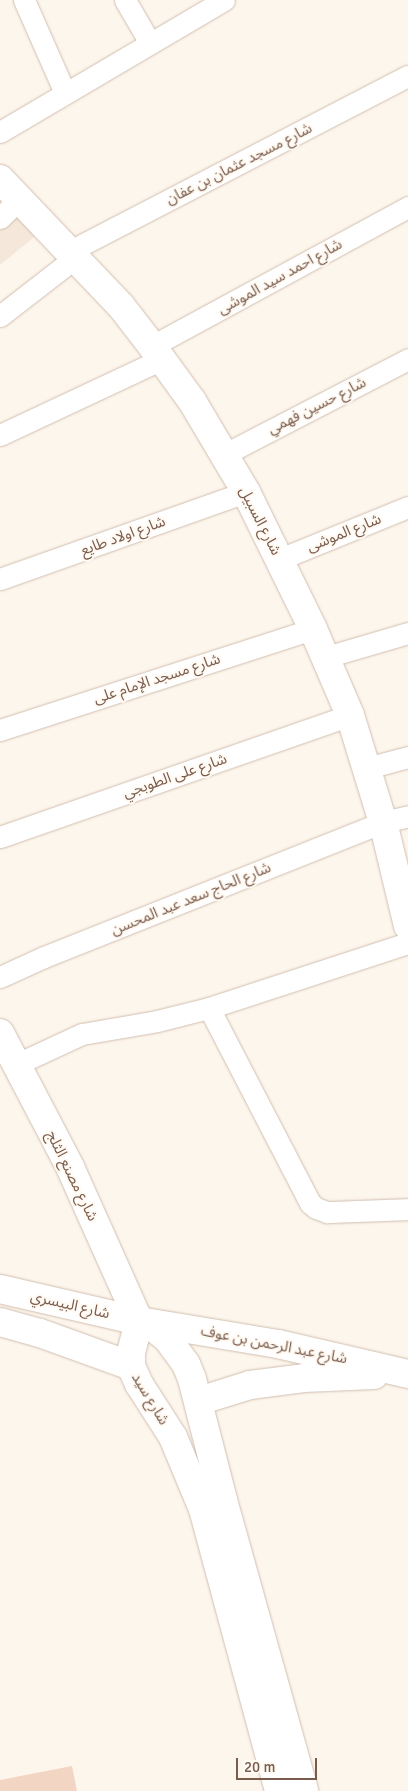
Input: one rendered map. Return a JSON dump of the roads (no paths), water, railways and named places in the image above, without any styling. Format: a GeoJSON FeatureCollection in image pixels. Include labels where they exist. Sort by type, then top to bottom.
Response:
{"type":"FeatureCollection","features":[{"type":"Feature","properties":{"kind":"street"},"geometry":{"type":"LineString","coordinates":[[24,0],[65,93]]}},
{"type":"Feature","properties":{"kind":"street"},"geometry":{"type":"LineString","coordinates":[[125,0],[150,43]]}},
{"type":"Feature","properties":{"kind":"street"},"geometry":{"type":"LineString","coordinates":[[0,132],[217,2]]}},
{"type":"Feature","properties":{"kind":"street","name":"شارع مسجد عثمان بن عفان"},"geometry":{"type":"LineString","coordinates":[[0,316],[73,254],[408,76]]}},
{"type":"Feature","properties":{"kind":"street","name":"شارع السبيل"},"geometry":{"type":"LineString","coordinates":[[0,179],[121,306],[157,352],[225,454],[246,492],[326,657],[350,715],[367,768],[396,819],[408,926]]}},
{"type":"Feature","properties":{"kind":"street"},"geometry":{"type":"LineString","coordinates":[[0,218],[20,198]]}},
{"type":"Feature","properties":{"kind":"street","name":"شارع احمد سيد الموشى"},"geometry":{"type":"LineString","coordinates":[[0,435],[157,352],[408,207]]}},
{"type":"Feature","properties":{"kind":"street","name":"شارع حسين فهمي"},"geometry":{"type":"LineString","coordinates":[[225,454],[408,358]]}},
{"type":"Feature","properties":{"kind":"street","name":"شارع اولاد طايع"},"geometry":{"type":"LineString","coordinates":[[0,579],[246,492]]}},
{"type":"Feature","properties":{"kind":"street","name":"شارع الموشى"},"geometry":{"type":"LineString","coordinates":[[280,560],[408,507]]}},
{"type":"Feature","properties":{"kind":"street","name":"شارع مسجد الإمام على"},"geometry":{"type":"LineString","coordinates":[[0,730],[313,629]]}},
{"type":"Feature","properties":{"kind":"street"},"geometry":{"type":"LineString","coordinates":[[326,657],[408,633]]}},
{"type":"Feature","properties":{"kind":"street","name":"شارع على الطوبجي"},"geometry":{"type":"LineString","coordinates":[[0,837],[350,715]]}},
{"type":"Feature","properties":{"kind":"street"},"geometry":{"type":"LineString","coordinates":[[367,768],[408,757]]}},
{"type":"Feature","properties":{"kind":"street","name":"شارع الحاج سعد عبد المحسن"},"geometry":{"type":"LineString","coordinates":[[0,978],[44,957],[396,819]]}},
{"type":"Feature","properties":{"kind":"street"},"geometry":{"type":"LineString","coordinates":[[17,1064],[82,1034],[157,1021],[209,1008],[408,943]]}},
{"type":"Feature","properties":{"kind":"street"},"geometry":{"type":"LineString","coordinates":[[209,1008],[310,1203],[316,1208],[327,1212],[408,1209]]}},
{"type":"Feature","properties":{"kind":"street","name":"شارع مصنع الثلج"},"geometry":{"type":"LineString","coordinates":[[0,1033],[70,1167],[139,1320]]}},
{"type":"Feature","properties":{"kind":"street","name":"شارع البيسري"},"geometry":{"type":"LineString","coordinates":[[0,1289],[139,1320]]}},
{"type":"Feature","properties":{"kind":"street"},"geometry":{"type":"LineString","coordinates":[[139,1320],[154,1328],[178,1350],[186,1364],[199,1401],[223,1500],[304,1791]]}},
{"type":"Feature","properties":{"kind":"street","name":"شارع سيد"},"geometry":{"type":"LineString","coordinates":[[139,1320],[131,1352],[131,1366],[139,1384],[173,1437],[203,1509],[279,1791]]}},
{"type":"Feature","properties":{"kind":"street","name":"شارع عبد الرحمن بن عوف"},"geometry":{"type":"LineString","coordinates":[[139,1320],[278,1344],[408,1375]]}},
{"type":"Feature","properties":{"kind":"street"},"geometry":{"type":"LineString","coordinates":[[0,1322],[40,1333],[131,1366]]}},
{"type":"Feature","properties":{"kind":"street","name":"شارع عبد الرحمن بن عوف"},"geometry":{"type":"LineString","coordinates":[[199,1401],[250,1385],[268,1382],[359,1375],[408,1375]]}}]}
